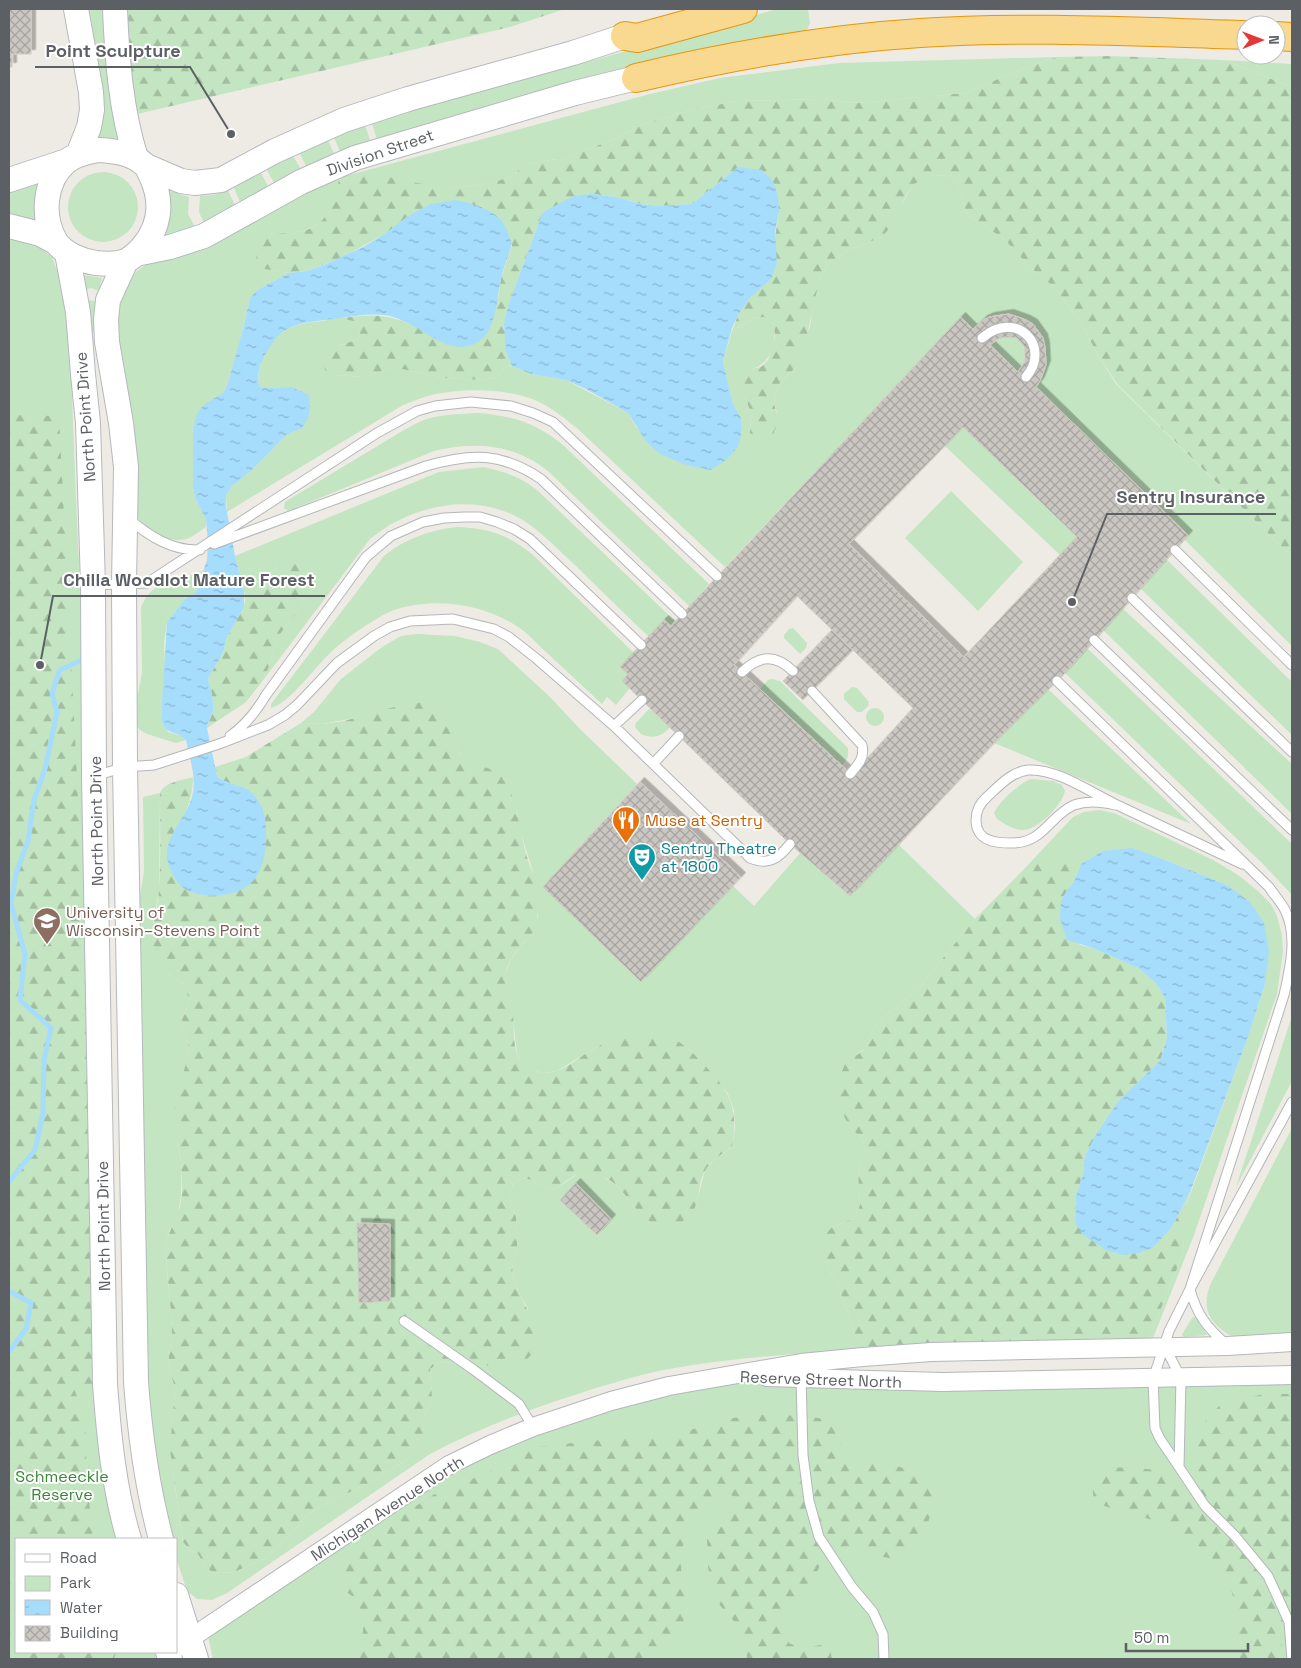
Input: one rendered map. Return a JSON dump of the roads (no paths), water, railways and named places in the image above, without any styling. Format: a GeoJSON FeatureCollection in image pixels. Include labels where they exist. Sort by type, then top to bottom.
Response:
{"type":"FeatureCollection","features":[{"type":"Feature","properties":{"kind":"highway"},"geometry":{"type":"LineString","coordinates":[[625,36],[634,26],[692,9]]}},
{"type":"Feature","properties":{"kind":"highway"},"geometry":{"type":"LineString","coordinates":[[625,36],[637,38],[743,9]]}},
{"type":"Feature","properties":{"kind":"highway"},"geometry":{"type":"LineString","coordinates":[[636,78],[712,60],[847,39],[920,33],[1019,30],[1236,35]]}},
{"type":"Feature","properties":{"kind":"street"},"geometry":{"type":"LineString","coordinates":[[62,248],[49,224],[46,211],[50,185],[57,172],[73,158],[89,127],[92,110],[91,92],[76,9]]}},
{"type":"Feature","properties":{"kind":"street"},"geometry":{"type":"LineString","coordinates":[[9,226],[40,234],[82,260],[103,264],[131,257],[149,240],[158,215],[159,201],[156,187],[141,162],[130,138],[125,115],[116,44],[115,9]]}},
{"type":"Feature","properties":{"kind":"street"},"geometry":{"type":"LineString","coordinates":[[9,180],[98,150],[127,154],[180,181],[195,183],[221,180],[314,133],[359,114],[573,53],[625,36]]}},
{"type":"Feature","properties":{"kind":"street","name":"Division Street"},"geometry":{"type":"LineString","coordinates":[[131,257],[204,236],[301,182],[354,158],[575,93],[636,78]]}},
{"type":"Feature","properties":{"kind":"street","name":"North Point Drive"},"geometry":{"type":"LineString","coordinates":[[62,248],[78,312],[82,374],[88,424],[93,585],[94,776],[105,1384],[113,1472],[128,1538]]}},
{"type":"Feature","properties":{"kind":"street","name":"North Point Drive"},"geometry":{"type":"LineString","coordinates":[[131,257],[108,300],[106,320],[107,342],[121,422],[125,458],[125,767],[136,1382],[148,1482],[161,1538]]}},
{"type":"Feature","properties":{"kind":"street","name":"Reserve Street North"},"geometry":{"type":"LineString","coordinates":[[732,1376],[801,1371],[863,1357],[931,1352],[1228,1346],[1292,1342]]}},
{"type":"Feature","properties":{"kind":"street","name":"Reserve Street North"},"geometry":{"type":"LineString","coordinates":[[801,1371],[942,1382],[1292,1375]]}},
{"type":"Feature","properties":{"kind":"street","name":"Michigan Avenue North"},"geometry":{"type":"LineString","coordinates":[[178,1651],[448,1465],[533,1426],[612,1401],[669,1386],[732,1376]]}},
{"type":"Feature","properties":{"kind":"lane"},"geometry":{"type":"LineString","coordinates":[[982,338],[995,329],[1003,327],[1012,327],[1025,333],[1033,344],[1034,355],[1033,366],[1026,377]]}},
{"type":"Feature","properties":{"kind":"lane"},"geometry":{"type":"LineString","coordinates":[[233,533],[377,433],[417,411],[454,403],[490,403],[511,406],[553,422],[717,576]]}},
{"type":"Feature","properties":{"kind":"lane"},"geometry":{"type":"LineString","coordinates":[[93,585],[147,584],[199,550],[233,533],[451,458],[474,456],[492,458],[527,470],[541,478],[682,614]]}},
{"type":"Feature","properties":{"kind":"lane"},"geometry":{"type":"LineString","coordinates":[[124,516],[149,536],[169,544],[199,550]]}},
{"type":"Feature","properties":{"kind":"lane"},"geometry":{"type":"LineString","coordinates":[[219,744],[244,726],[256,713],[266,695],[366,557],[391,536],[422,522],[444,518],[480,517],[514,529],[530,539],[641,645]]}},
{"type":"Feature","properties":{"kind":"lane"},"geometry":{"type":"LineString","coordinates":[[1175,550],[1292,665]]}},
{"type":"Feature","properties":{"kind":"lane"},"geometry":{"type":"LineString","coordinates":[[1132,598],[1292,752]]}},
{"type":"Feature","properties":{"kind":"lane"},"geometry":{"type":"LineString","coordinates":[[94,776],[125,767],[154,765],[219,744],[268,725],[285,715],[337,663],[374,636],[390,627],[410,621],[453,619],[494,629],[509,637],[614,726],[750,858],[762,862],[774,860],[790,844]]}},
{"type":"Feature","properties":{"kind":"lane"},"geometry":{"type":"LineString","coordinates":[[1094,640],[1292,830]]}},
{"type":"Feature","properties":{"kind":"lane"},"geometry":{"type":"LineString","coordinates":[[742,672],[753,663],[767,659],[781,661],[793,671]]}},
{"type":"Feature","properties":{"kind":"lane"},"geometry":{"type":"LineString","coordinates":[[1057,681],[1269,887],[1285,910],[1292,931],[1291,967],[1284,995],[1190,1289],[1193,1302],[1210,1330],[1228,1346]]}},
{"type":"Feature","properties":{"kind":"lane"},"geometry":{"type":"LineString","coordinates":[[812,691],[862,745],[863,750],[860,762],[850,774]]}},
{"type":"Feature","properties":{"kind":"lane"},"geometry":{"type":"LineString","coordinates":[[614,726],[642,700]]}},
{"type":"Feature","properties":{"kind":"lane"},"geometry":{"type":"LineString","coordinates":[[653,764],[680,736]]}},
{"type":"Feature","properties":{"kind":"lane"},"geometry":{"type":"LineString","coordinates":[[1115,804],[1102,802],[1078,804],[1064,812],[1038,836],[1028,841],[1016,843],[992,842],[986,839],[977,829],[976,813],[981,803],[1012,776],[1026,770],[1046,772],[1059,776],[1249,867]]}},
{"type":"Feature","properties":{"kind":"lane"},"geometry":{"type":"LineString","coordinates":[[1292,1102],[1224,1230],[1190,1289],[1169,1331],[1153,1378],[1155,1428],[1160,1439],[1205,1506],[1236,1537],[1268,1576],[1289,1622],[1292,1659]]}},
{"type":"Feature","properties":{"kind":"lane"},"geometry":{"type":"LineString","coordinates":[[404,1321],[519,1404],[533,1426]]}},
{"type":"Feature","properties":{"kind":"lane"},"geometry":{"type":"LineString","coordinates":[[1165,1347],[1181,1378],[1179,1467]]}},
{"type":"Feature","properties":{"kind":"lane"},"geometry":{"type":"LineString","coordinates":[[801,1371],[803,1455],[809,1501],[819,1537],[852,1587],[873,1612],[883,1634],[884,1659]]}},
{"type":"Feature","properties":{"kind":"water"},"geometry":{"type":"Polygon","coordinates":[[[738,167],[762,170],[773,181],[778,196],[779,212],[775,232],[777,264],[771,279],[749,299],[732,328],[723,361],[733,404],[741,418],[741,434],[739,445],[732,454],[711,470],[689,466],[660,454],[646,441],[628,413],[584,388],[566,380],[531,374],[512,366],[506,351],[504,324],[509,303],[543,212],[574,196],[594,194],[641,204],[661,206],[692,204],[738,167]]]}},
{"type":"Feature","properties":{"kind":"water"},"geometry":{"type":"Polygon","coordinates":[[[455,200],[484,208],[497,216],[506,228],[511,242],[502,275],[495,313],[483,338],[476,343],[466,346],[455,346],[434,338],[393,317],[360,315],[308,322],[285,330],[272,344],[261,363],[258,376],[259,386],[262,388],[291,387],[309,395],[310,407],[308,419],[301,429],[287,434],[253,469],[231,487],[226,495],[226,506],[235,556],[244,590],[244,607],[226,639],[220,658],[208,678],[213,706],[207,728],[217,776],[226,782],[251,791],[260,804],[266,822],[266,846],[259,873],[244,888],[236,892],[216,896],[196,894],[178,883],[169,866],[167,856],[171,837],[186,811],[193,792],[192,766],[186,740],[169,731],[163,725],[161,719],[167,622],[185,599],[196,592],[207,560],[206,519],[196,500],[193,487],[193,435],[195,420],[199,410],[223,393],[228,383],[250,298],[257,290],[289,273],[307,271],[363,247],[386,233],[408,216],[431,204],[455,200]]]}},
{"type":"Feature","properties":{"kind":"water"},"geometry":{"type":"Polygon","coordinates":[[[1132,848],[1227,885],[1250,902],[1264,923],[1269,951],[1265,984],[1247,1040],[1191,1190],[1172,1227],[1153,1248],[1123,1255],[1106,1250],[1082,1234],[1075,1222],[1076,1196],[1083,1174],[1085,1156],[1094,1138],[1119,1100],[1160,1061],[1167,1038],[1165,998],[1156,983],[1138,968],[1093,948],[1067,940],[1060,919],[1061,900],[1074,881],[1081,864],[1103,851],[1132,848]]]}},
{"type":"Feature","properties":{"kind":"waterway"},"geometry":{"type":"LineString","coordinates":[[9,1182],[35,1150],[43,1113],[44,1060],[51,1028],[20,1000],[25,954],[11,904],[16,874],[28,841],[34,800],[45,769],[57,712],[52,693],[60,670],[86,658]]}},
{"type":"Feature","properties":{"kind":"waterway"},"geometry":{"type":"LineString","coordinates":[[9,1291],[31,1303],[26,1329],[9,1352]]}},
{"type":"Feature","properties":{"kind":"place","name":"Point Sculpture"},"geometry":{"type":"Point","coordinates":[231,134]}},
{"type":"Feature","properties":{"kind":"place","name":"Sentry Insurance"},"geometry":{"type":"Point","coordinates":[1072,602]}},
{"type":"Feature","properties":{"kind":"place","name":"Chilla Woodlot Mature Forest"},"geometry":{"type":"Point","coordinates":[40,665]}},
{"type":"Feature","properties":{"kind":"place","name":"Muse at Sentry"},"geometry":{"type":"Point","coordinates":[626,844]}},
{"type":"Feature","properties":{"kind":"place","name":"Sentry Theatre at 1800"},"geometry":{"type":"Point","coordinates":[642,881]}},
{"type":"Feature","properties":{"kind":"place","name":"University of Wisconsin–Stevens Point"},"geometry":{"type":"Point","coordinates":[47,945]}},
{"type":"Feature","properties":{"kind":"park label","name":"Schmeeckle Reserve"},"geometry":{"type":"Point","coordinates":[62,1485]}}]}
